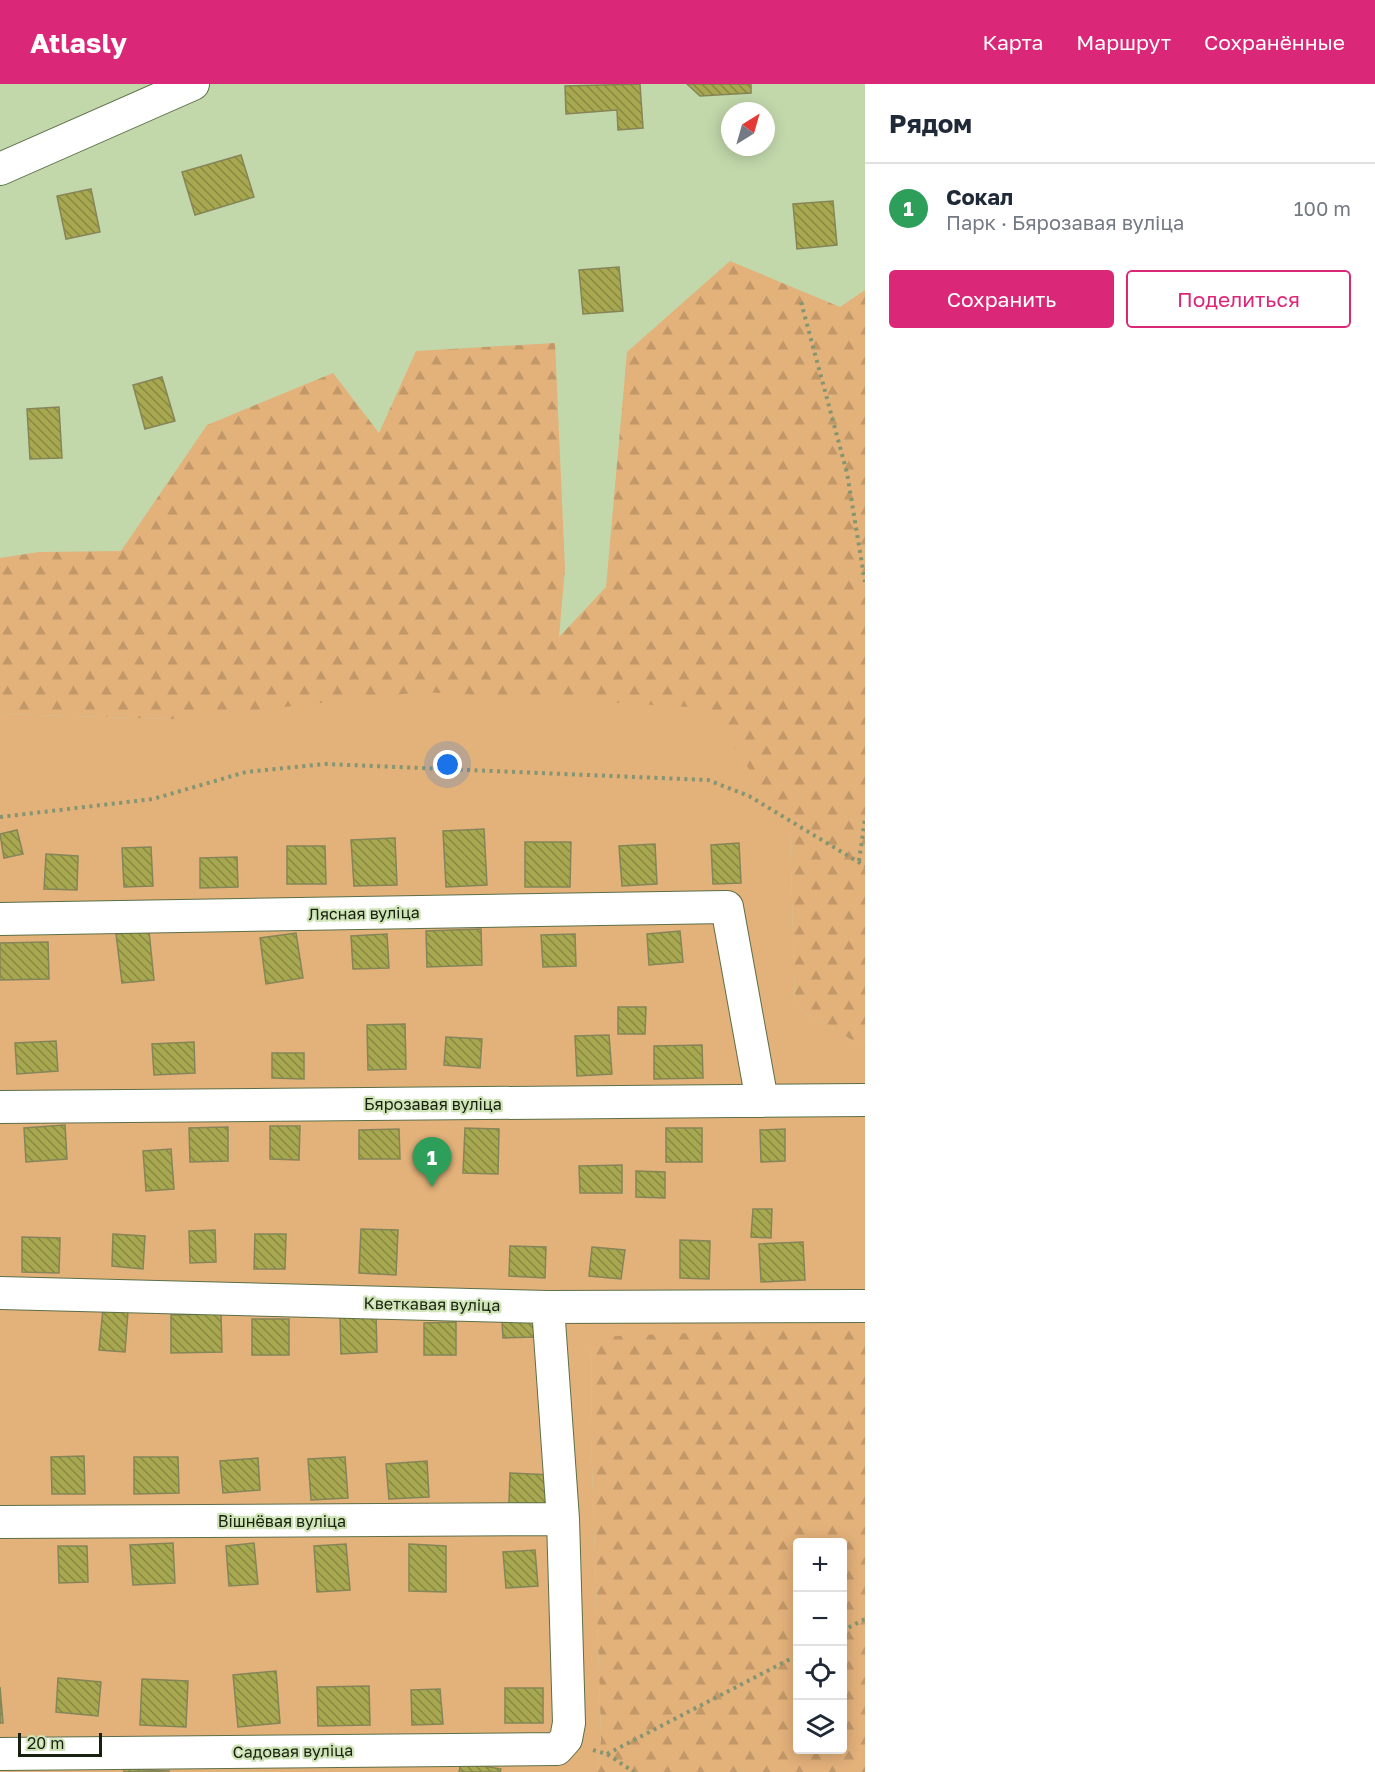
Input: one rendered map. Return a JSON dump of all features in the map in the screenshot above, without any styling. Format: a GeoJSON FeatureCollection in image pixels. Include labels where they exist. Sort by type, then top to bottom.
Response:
{"type":"FeatureCollection","features":[{"type":"Feature","properties":{"kind":"street"},"geometry":{"type":"LineString","coordinates":[[0,170],[193,84]]}},
{"type":"Feature","properties":{"kind":"street","name":"Лясная вуліца"},"geometry":{"type":"LineString","coordinates":[[0,919],[728,907],[762,1101]]}},
{"type":"Feature","properties":{"kind":"street","name":"Бярозавая вуліца"},"geometry":{"type":"LineString","coordinates":[[0,1107],[865,1100]]}},
{"type":"Feature","properties":{"kind":"street","name":"Кветкавая вуліца"},"geometry":{"type":"LineString","coordinates":[[0,1293],[548,1307],[865,1306]]}},
{"type":"Feature","properties":{"kind":"street"},"geometry":{"type":"LineString","coordinates":[[548,1307],[563,1519]]}},
{"type":"Feature","properties":{"kind":"street","name":"Вішнёвая вуліца"},"geometry":{"type":"LineString","coordinates":[[0,1522],[563,1519]]}},
{"type":"Feature","properties":{"kind":"street","name":"Садовая вуліца"},"geometry":{"type":"LineString","coordinates":[[0,1754],[557,1749],[566,1739],[569,1723],[563,1519]]}},
{"type":"Feature","properties":{"kind":"path"},"geometry":{"type":"LineString","coordinates":[[801,302],[847,473],[865,582]]}},
{"type":"Feature","properties":{"kind":"path"},"geometry":{"type":"LineString","coordinates":[[0,817],[153,799],[246,772],[325,764],[708,780],[749,796],[761,806],[860,861],[865,866]]}},
{"type":"Feature","properties":{"kind":"path"},"geometry":{"type":"LineString","coordinates":[[860,861],[865,819]]}},
{"type":"Feature","properties":{"kind":"path"},"geometry":{"type":"LineString","coordinates":[[847,1629],[865,1619]]}},
{"type":"Feature","properties":{"kind":"path"},"geometry":{"type":"LineString","coordinates":[[633,1772],[607,1754],[793,1658]]}},
{"type":"Feature","properties":{"kind":"green space"},"geometry":{"type":"Polygon","coordinates":[[[730,261],[840,307],[865,290],[865,1048],[795,1006],[790,830],[172,719],[0,714],[0,558],[39,552],[121,551],[207,425],[333,373],[379,433],[416,351],[555,343],[565,568],[559,637],[606,587],[627,352],[730,261]]]}},
{"type":"Feature","properties":{"kind":"green space"},"geometry":{"type":"Polygon","coordinates":[[[423,692],[708,708],[790,830],[795,1006],[865,1048],[865,1326],[592,1337],[591,1434],[601,1737],[597,1772],[0,1772],[0,714],[172,719],[423,692]]]}},
{"type":"Feature","properties":{"kind":"green space"},"geometry":{"type":"Polygon","coordinates":[[[865,1325],[865,1772],[597,1772],[601,1737],[591,1434],[592,1336],[865,1325]]]}},
{"type":"Feature","properties":{"kind":"building"},"geometry":{"type":"Polygon","coordinates":[[[640,84],[643,128],[618,130],[617,110],[566,114],[565,86],[640,84]]]}},
{"type":"Feature","properties":{"kind":"building"},"geometry":{"type":"Polygon","coordinates":[[[687,84],[751,84],[751,93],[700,96],[687,84]]]}},
{"type":"Feature","properties":{"kind":"building"},"geometry":{"type":"Polygon","coordinates":[[[241,155],[254,197],[195,215],[182,172],[241,155]]]}},
{"type":"Feature","properties":{"kind":"building"},"geometry":{"type":"Polygon","coordinates":[[[91,189],[100,232],[66,239],[57,196],[91,189]]]}},
{"type":"Feature","properties":{"kind":"building"},"geometry":{"type":"Polygon","coordinates":[[[833,201],[837,245],[797,249],[793,204],[833,201]]]}},
{"type":"Feature","properties":{"kind":"building"},"geometry":{"type":"Polygon","coordinates":[[[619,267],[623,311],[583,314],[579,270],[619,267]]]}},
{"type":"Feature","properties":{"kind":"building"},"geometry":{"type":"Polygon","coordinates":[[[162,377],[175,421],[145,429],[133,385],[162,377]]]}},
{"type":"Feature","properties":{"kind":"building"},"geometry":{"type":"Polygon","coordinates":[[[59,407],[62,458],[30,459],[27,409],[59,407]]]}},
{"type":"Feature","properties":{"kind":"building"},"geometry":{"type":"Polygon","coordinates":[[[484,829],[487,885],[446,887],[443,831],[484,829]]]}},
{"type":"Feature","properties":{"kind":"building"},"geometry":{"type":"Polygon","coordinates":[[[17,830],[23,854],[4,858],[0,834],[17,830]]]}},
{"type":"Feature","properties":{"kind":"building"},"geometry":{"type":"Polygon","coordinates":[[[395,838],[397,885],[354,886],[351,840],[395,838]]]}},
{"type":"Feature","properties":{"kind":"building"},"geometry":{"type":"Polygon","coordinates":[[[525,842],[571,842],[570,887],[525,887],[525,842]]]}},
{"type":"Feature","properties":{"kind":"building"},"geometry":{"type":"Polygon","coordinates":[[[739,843],[741,883],[713,884],[711,845],[739,843]]]}},
{"type":"Feature","properties":{"kind":"building"},"geometry":{"type":"Polygon","coordinates":[[[655,844],[657,884],[622,886],[619,846],[655,844]]]}},
{"type":"Feature","properties":{"kind":"building"},"geometry":{"type":"Polygon","coordinates":[[[287,846],[325,846],[326,884],[287,884],[287,846]]]}},
{"type":"Feature","properties":{"kind":"building"},"geometry":{"type":"Polygon","coordinates":[[[151,847],[153,886],[124,887],[122,848],[151,847]]]}},
{"type":"Feature","properties":{"kind":"building"},"geometry":{"type":"Polygon","coordinates":[[[46,854],[78,856],[77,890],[44,889],[46,854]]]}},
{"type":"Feature","properties":{"kind":"building"},"geometry":{"type":"Polygon","coordinates":[[[237,857],[238,887],[200,888],[200,858],[237,857]]]}},
{"type":"Feature","properties":{"kind":"building"},"geometry":{"type":"Polygon","coordinates":[[[481,929],[482,965],[427,967],[426,931],[481,929]]]}},
{"type":"Feature","properties":{"kind":"building"},"geometry":{"type":"Polygon","coordinates":[[[149,931],[154,980],[122,983],[116,934],[149,931]]]}},
{"type":"Feature","properties":{"kind":"building"},"geometry":{"type":"Polygon","coordinates":[[[680,931],[683,962],[649,965],[647,934],[680,931]]]}},
{"type":"Feature","properties":{"kind":"building"},"geometry":{"type":"Polygon","coordinates":[[[296,933],[303,978],[266,984],[260,938],[296,933]]]}},
{"type":"Feature","properties":{"kind":"building"},"geometry":{"type":"Polygon","coordinates":[[[387,934],[389,968],[353,969],[351,936],[387,934]]]}},
{"type":"Feature","properties":{"kind":"building"},"geometry":{"type":"Polygon","coordinates":[[[575,934],[576,966],[543,967],[541,935],[575,934]]]}},
{"type":"Feature","properties":{"kind":"building"},"geometry":{"type":"Polygon","coordinates":[[[48,942],[49,979],[0,980],[0,943],[48,942]]]}},
{"type":"Feature","properties":{"kind":"building"},"geometry":{"type":"Polygon","coordinates":[[[618,1007],[646,1007],[645,1034],[618,1034],[618,1007]]]}},
{"type":"Feature","properties":{"kind":"building"},"geometry":{"type":"Polygon","coordinates":[[[405,1024],[406,1069],[368,1070],[367,1025],[405,1024]]]}},
{"type":"Feature","properties":{"kind":"building"},"geometry":{"type":"Polygon","coordinates":[[[609,1035],[612,1074],[577,1076],[575,1036],[609,1035]]]}},
{"type":"Feature","properties":{"kind":"building"},"geometry":{"type":"Polygon","coordinates":[[[446,1037],[482,1039],[480,1068],[444,1065],[446,1037]]]}},
{"type":"Feature","properties":{"kind":"building"},"geometry":{"type":"Polygon","coordinates":[[[56,1041],[58,1071],[17,1074],[15,1043],[56,1041]]]}},
{"type":"Feature","properties":{"kind":"building"},"geometry":{"type":"Polygon","coordinates":[[[194,1042],[195,1073],[154,1075],[152,1044],[194,1042]]]}},
{"type":"Feature","properties":{"kind":"building"},"geometry":{"type":"Polygon","coordinates":[[[702,1045],[703,1078],[654,1079],[654,1046],[702,1045]]]}},
{"type":"Feature","properties":{"kind":"building"},"geometry":{"type":"Polygon","coordinates":[[[272,1053],[304,1053],[304,1079],[272,1078],[272,1053]]]}},
{"type":"Feature","properties":{"kind":"building"},"geometry":{"type":"Polygon","coordinates":[[[65,1125],[67,1159],[26,1162],[24,1128],[65,1125]]]}},
{"type":"Feature","properties":{"kind":"building"},"geometry":{"type":"Polygon","coordinates":[[[270,1126],[300,1126],[299,1160],[270,1159],[270,1126]]]}},
{"type":"Feature","properties":{"kind":"building"},"geometry":{"type":"Polygon","coordinates":[[[228,1127],[228,1161],[190,1162],[189,1128],[228,1127]]]}},
{"type":"Feature","properties":{"kind":"building"},"geometry":{"type":"Polygon","coordinates":[[[465,1128],[499,1129],[498,1174],[463,1173],[465,1128]]]}},
{"type":"Feature","properties":{"kind":"building"},"geometry":{"type":"Polygon","coordinates":[[[666,1128],[702,1128],[702,1162],[666,1162],[666,1128]]]}},
{"type":"Feature","properties":{"kind":"building"},"geometry":{"type":"Polygon","coordinates":[[[399,1129],[400,1159],[359,1159],[359,1130],[399,1129]]]}},
{"type":"Feature","properties":{"kind":"building"},"geometry":{"type":"Polygon","coordinates":[[[785,1129],[785,1161],[761,1162],[760,1130],[785,1129]]]}},
{"type":"Feature","properties":{"kind":"building"},"geometry":{"type":"Polygon","coordinates":[[[171,1149],[174,1189],[146,1191],[143,1151],[171,1149]]]}},
{"type":"Feature","properties":{"kind":"building"},"geometry":{"type":"Polygon","coordinates":[[[622,1165],[622,1193],[580,1193],[579,1166],[622,1165]]]}},
{"type":"Feature","properties":{"kind":"building"},"geometry":{"type":"Polygon","coordinates":[[[636,1171],[665,1172],[665,1198],[636,1197],[636,1171]]]}},
{"type":"Feature","properties":{"kind":"building"},"geometry":{"type":"Polygon","coordinates":[[[753,1209],[772,1209],[771,1238],[751,1237],[753,1209]]]}},
{"type":"Feature","properties":{"kind":"building"},"geometry":{"type":"Polygon","coordinates":[[[361,1229],[398,1230],[396,1275],[359,1273],[361,1229]]]}},
{"type":"Feature","properties":{"kind":"building"},"geometry":{"type":"Polygon","coordinates":[[[215,1230],[216,1262],[190,1263],[189,1231],[215,1230]]]}},
{"type":"Feature","properties":{"kind":"building"},"geometry":{"type":"Polygon","coordinates":[[[113,1234],[145,1236],[143,1269],[112,1266],[113,1234]]]}},
{"type":"Feature","properties":{"kind":"building"},"geometry":{"type":"Polygon","coordinates":[[[255,1234],[286,1234],[285,1269],[254,1269],[255,1234]]]}},
{"type":"Feature","properties":{"kind":"building"},"geometry":{"type":"Polygon","coordinates":[[[22,1237],[60,1238],[59,1273],[22,1272],[22,1237]]]}},
{"type":"Feature","properties":{"kind":"building"},"geometry":{"type":"Polygon","coordinates":[[[680,1240],[710,1241],[709,1279],[680,1278],[680,1240]]]}},
{"type":"Feature","properties":{"kind":"building"},"geometry":{"type":"Polygon","coordinates":[[[803,1242],[805,1280],[761,1282],[759,1244],[803,1242]]]}},
{"type":"Feature","properties":{"kind":"building"},"geometry":{"type":"Polygon","coordinates":[[[510,1246],[546,1247],[545,1278],[509,1276],[510,1246]]]}},
{"type":"Feature","properties":{"kind":"building"},"geometry":{"type":"Polygon","coordinates":[[[592,1247],[625,1250],[621,1279],[589,1276],[592,1247]]]}},
{"type":"Feature","properties":{"kind":"building"},"geometry":{"type":"Polygon","coordinates":[[[103,1309],[128,1311],[125,1352],[99,1350],[103,1309]]]}},
{"type":"Feature","properties":{"kind":"building"},"geometry":{"type":"Polygon","coordinates":[[[221,1314],[222,1352],[171,1353],[171,1315],[221,1314]]]}},
{"type":"Feature","properties":{"kind":"building"},"geometry":{"type":"Polygon","coordinates":[[[376,1314],[377,1352],[341,1354],[340,1315],[376,1314]]]}},
{"type":"Feature","properties":{"kind":"building"},"geometry":{"type":"Polygon","coordinates":[[[537,1318],[538,1337],[503,1338],[502,1320],[537,1318]]]}},
{"type":"Feature","properties":{"kind":"building"},"geometry":{"type":"Polygon","coordinates":[[[252,1319],[289,1319],[289,1355],[252,1355],[252,1319]]]}},
{"type":"Feature","properties":{"kind":"building"},"geometry":{"type":"Polygon","coordinates":[[[456,1322],[456,1355],[424,1355],[424,1323],[456,1322]]]}},
{"type":"Feature","properties":{"kind":"building"},"geometry":{"type":"Polygon","coordinates":[[[84,1456],[85,1494],[52,1494],[51,1457],[84,1456]]]}},
{"type":"Feature","properties":{"kind":"building"},"geometry":{"type":"Polygon","coordinates":[[[134,1457],[178,1457],[179,1493],[134,1494],[134,1457]]]}},
{"type":"Feature","properties":{"kind":"building"},"geometry":{"type":"Polygon","coordinates":[[[345,1457],[348,1498],[311,1500],[308,1459],[345,1457]]]}},
{"type":"Feature","properties":{"kind":"building"},"geometry":{"type":"Polygon","coordinates":[[[258,1458],[260,1490],[223,1493],[220,1461],[258,1458]]]}},
{"type":"Feature","properties":{"kind":"building"},"geometry":{"type":"Polygon","coordinates":[[[427,1461],[429,1497],[389,1499],[386,1464],[427,1461]]]}},
{"type":"Feature","properties":{"kind":"building"},"geometry":{"type":"Polygon","coordinates":[[[510,1473],[552,1475],[551,1504],[509,1503],[510,1473]]]}},
{"type":"Feature","properties":{"kind":"building"},"geometry":{"type":"Polygon","coordinates":[[[173,1543],[175,1583],[133,1585],[130,1545],[173,1543]]]}},
{"type":"Feature","properties":{"kind":"building"},"geometry":{"type":"Polygon","coordinates":[[[254,1543],[258,1584],[229,1586],[226,1546],[254,1543]]]}},
{"type":"Feature","properties":{"kind":"building"},"geometry":{"type":"Polygon","coordinates":[[[346,1544],[350,1590],[317,1592],[314,1546],[346,1544]]]}},
{"type":"Feature","properties":{"kind":"building"},"geometry":{"type":"Polygon","coordinates":[[[409,1544],[446,1546],[446,1592],[409,1591],[409,1544]]]}},
{"type":"Feature","properties":{"kind":"building"},"geometry":{"type":"Polygon","coordinates":[[[58,1546],[87,1546],[88,1582],[59,1583],[58,1546]]]}},
{"type":"Feature","properties":{"kind":"building"},"geometry":{"type":"Polygon","coordinates":[[[535,1550],[538,1586],[506,1588],[503,1552],[535,1550]]]}},
{"type":"Feature","properties":{"kind":"building"},"geometry":{"type":"Polygon","coordinates":[[[276,1671],[280,1723],[238,1727],[233,1675],[276,1671]]]}},
{"type":"Feature","properties":{"kind":"building"},"geometry":{"type":"Polygon","coordinates":[[[58,1678],[101,1682],[98,1716],[56,1712],[58,1678]]]}},
{"type":"Feature","properties":{"kind":"building"},"geometry":{"type":"Polygon","coordinates":[[[142,1679],[188,1681],[186,1727],[140,1725],[142,1679]]]}},
{"type":"Feature","properties":{"kind":"building"},"geometry":{"type":"Polygon","coordinates":[[[369,1686],[370,1725],[318,1726],[317,1687],[369,1686]]]}},
{"type":"Feature","properties":{"kind":"building"},"geometry":{"type":"Polygon","coordinates":[[[0,1687],[3,1723],[0,1723],[0,1687]]]}},
{"type":"Feature","properties":{"kind":"building"},"geometry":{"type":"Polygon","coordinates":[[[505,1688],[543,1688],[543,1723],[505,1723],[505,1688]]]}},
{"type":"Feature","properties":{"kind":"building"},"geometry":{"type":"Polygon","coordinates":[[[440,1689],[443,1724],[412,1725],[411,1690],[440,1689]]]}},
{"type":"Feature","properties":{"kind":"building"},"geometry":{"type":"Polygon","coordinates":[[[461,1762],[501,1769],[500,1772],[459,1772],[461,1762]]]}},
{"type":"Feature","properties":{"kind":"building"},"geometry":{"type":"Polygon","coordinates":[[[124,1769],[170,1771],[124,1772],[124,1769]]]}},
{"type":"Feature","properties":{"kind":"place","name":"Сокал"},"geometry":{"type":"Point","coordinates":[432,1187]}}]}
